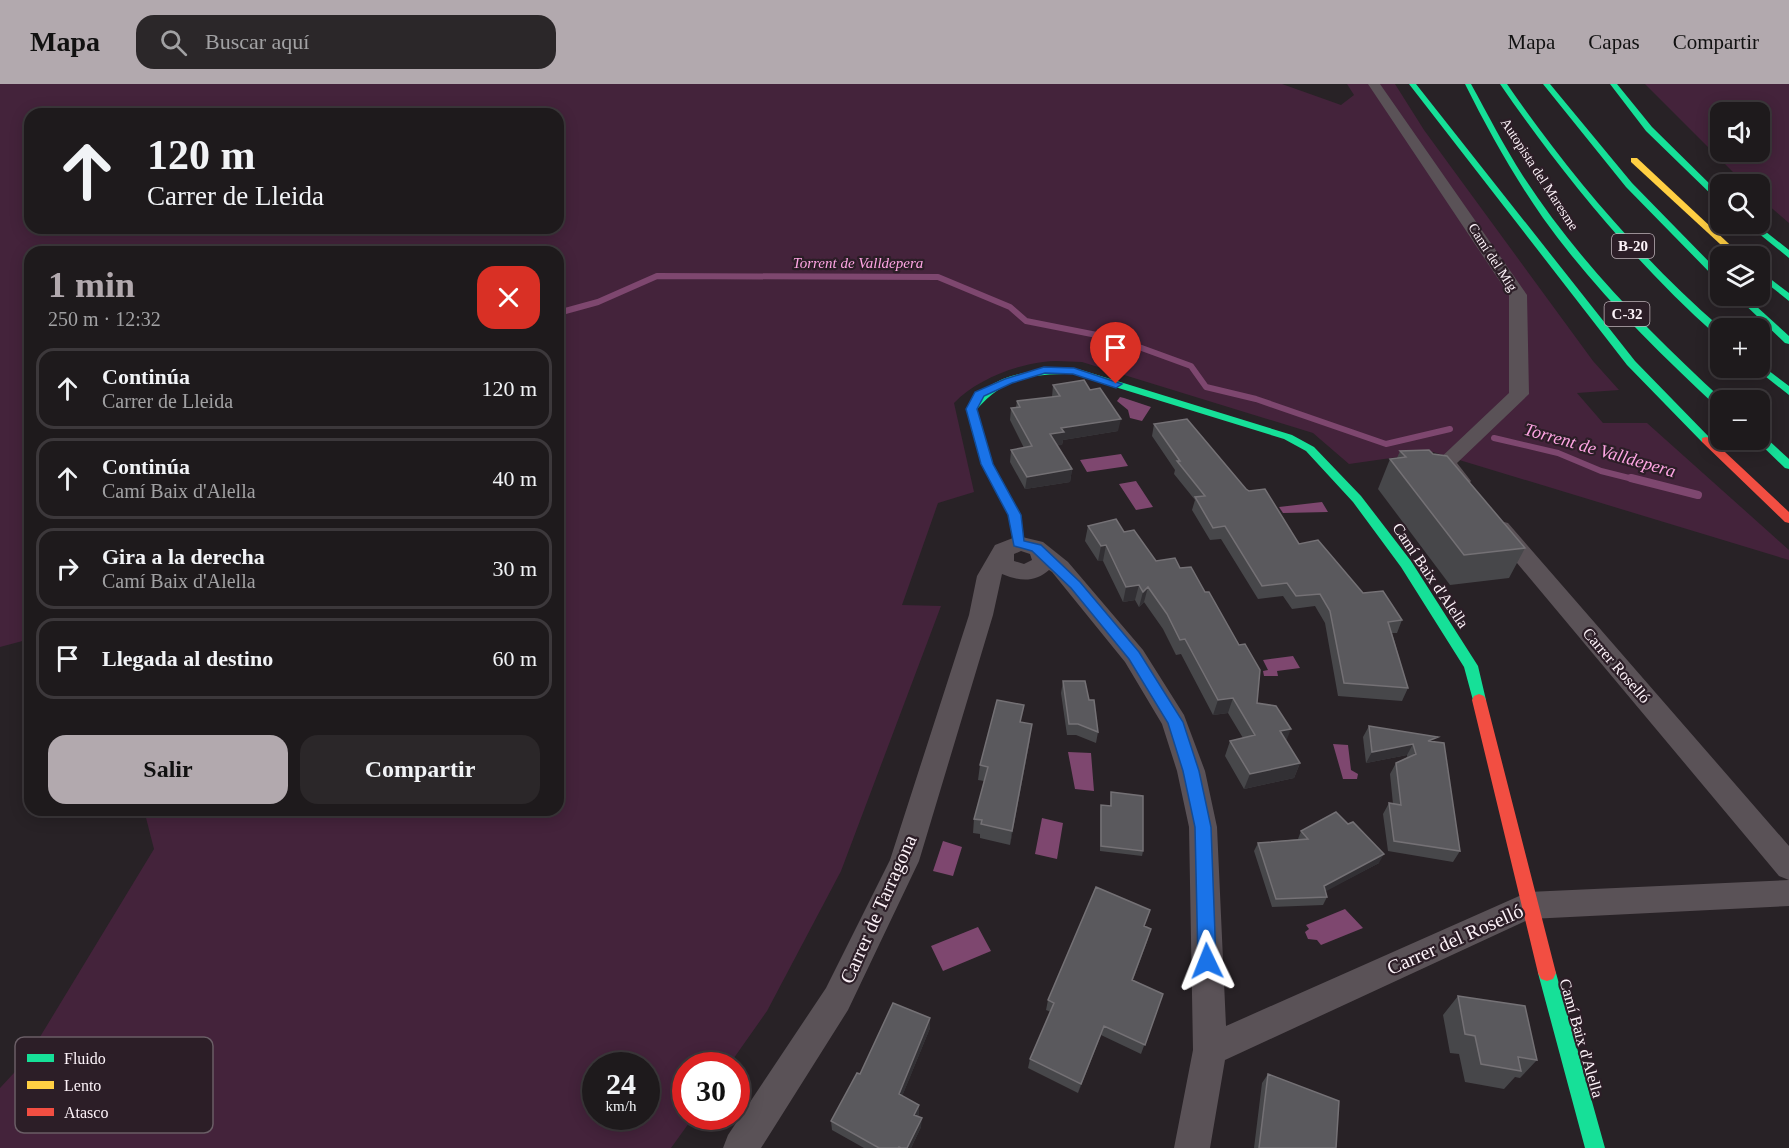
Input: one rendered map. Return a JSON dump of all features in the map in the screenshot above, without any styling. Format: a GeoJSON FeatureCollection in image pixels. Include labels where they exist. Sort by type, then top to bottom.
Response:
{"type":"FeatureCollection","features":[{"type":"Feature","properties":{"kind":"main road"},"geometry":{"type":"LineString","coordinates":[[1412,84],[1591,315],[1681,416],[1789,519]]}},
{"type":"Feature","properties":{"kind":"main road","name":"Autopista del Maresme"},"geometry":{"type":"LineString","coordinates":[[1468,84],[1479,110],[1562,240],[1626,313],[1710,394]]}},
{"type":"Feature","properties":{"kind":"main road","name":"B-20"},"geometry":{"type":"LineString","coordinates":[[1503,84],[1551,152],[1590,197],[1710,324]]}},
{"type":"Feature","properties":{"kind":"main road","name":"B-20"},"geometry":{"type":"LineString","coordinates":[[1546,84],[1588,139],[1670,231],[1710,269]]}},
{"type":"Feature","properties":{"kind":"main road"},"geometry":{"type":"LineString","coordinates":[[1613,84],[1648,129],[1710,188]]}},
{"type":"Feature","properties":{"kind":"main road"},"geometry":{"type":"LineString","coordinates":[[1624,150],[1726,246]]}},
{"type":"Feature","properties":{"kind":"main road"},"geometry":{"type":"LineString","coordinates":[[1544,214],[1591,315]]}},
{"type":"Feature","properties":{"kind":"main road"},"geometry":{"type":"LineString","coordinates":[[1763,234],[1789,255]]}},
{"type":"Feature","properties":{"kind":"main road"},"geometry":{"type":"LineString","coordinates":[[1770,282],[1789,298]]}},
{"type":"Feature","properties":{"kind":"main road"},"geometry":{"type":"LineString","coordinates":[[1751,306],[1789,341]]}},
{"type":"Feature","properties":{"kind":"main road","name":"Camí Baix d'Alella"},"geometry":{"type":"LineString","coordinates":[[1010,551],[1015,515],[987,464],[971,409],[979,394],[1017,378],[1044,370],[1060,369],[1288,437],[1310,449],[1357,499],[1406,564],[1471,666],[1528,906],[1595,1148]]}},
{"type":"Feature","properties":{"kind":"main road"},"geometry":{"type":"LineString","coordinates":[[1770,376],[1789,392]]}},
{"type":"Feature","properties":{"kind":"main road"},"geometry":{"type":"LineString","coordinates":[[1770,447],[1789,465]]}},
{"type":"Feature","properties":{"kind":"street","name":"Camí del Mig"},"geometry":{"type":"LineString","coordinates":[[1374,84],[1518,295],[1519,394],[1445,463]]}},
{"type":"Feature","properties":{"kind":"street","name":"Carrer Roselló"},"geometry":{"type":"LineString","coordinates":[[1445,463],[1789,867]]}},
{"type":"Feature","properties":{"kind":"street"},"geometry":{"type":"LineString","coordinates":[[1010,551],[1031,545],[1032,566],[1086,600],[1134,656],[1175,722],[1191,771],[1203,827],[1210,1050],[1192,1148]]}},
{"type":"Feature","properties":{"kind":"street","name":"Carrer de Tarragona"},"geometry":{"type":"LineString","coordinates":[[741,1148],[837,999],[904,861],[981,615],[989,576],[1010,551]]}},
{"type":"Feature","properties":{"kind":"street","name":"Carrer de Tarragona"},"geometry":{"type":"LineString","coordinates":[[981,615],[1032,566]]}},
{"type":"Feature","properties":{"kind":"street","name":"Carrer del Roselló"},"geometry":{"type":"LineString","coordinates":[[1210,1050],[1528,906],[1789,893]]}},
{"type":"Feature","properties":{"kind":"shaded area"},"geometry":{"type":"Polygon","coordinates":[[[0,84],[1282,84],[1341,105],[1354,95],[1347,84],[1395,84],[1424,130],[1593,361],[1619,390],[1577,393],[1603,423],[1647,423],[1789,550],[1789,560],[1433,452],[1349,464],[1313,433],[1082,362],[1053,361],[1007,371],[983,381],[954,403],[974,492],[938,503],[902,605],[941,606],[841,871],[767,1011],[738,1052],[672,1052],[672,1130],[684,1130],[671,1148],[0,1148],[0,1088],[15,1072],[15,1133],[213,1133],[213,1037],[40,1037],[154,849],[146,816],[564,816],[564,246],[24,246],[24,641],[0,647],[0,84]]]}},
{"type":"Feature","properties":{"kind":"shaded area"},"geometry":{"type":"Polygon","coordinates":[[[1645,84],[1789,84],[1789,223],[1770,207],[1770,174],[1735,174],[1723,162],[1770,162],[1770,102],[1710,102],[1710,149],[1645,84]]]}},
{"type":"Feature","properties":{"kind":"shaded area"},"geometry":{"type":"Polygon","coordinates":[[[1120,397],[1151,407],[1142,421],[1130,418],[1128,410],[1117,401],[1120,397]]]}},
{"type":"Feature","properties":{"kind":"shaded area"},"geometry":{"type":"Polygon","coordinates":[[[1121,454],[1128,466],[1087,472],[1080,460],[1121,454]]]}},
{"type":"Feature","properties":{"kind":"shaded area"},"geometry":{"type":"Polygon","coordinates":[[[1136,481],[1153,507],[1136,510],[1119,484],[1136,481]]]}},
{"type":"Feature","properties":{"kind":"shaded area"},"geometry":{"type":"Polygon","coordinates":[[[1322,502],[1328,512],[1283,513],[1279,507],[1322,502]]]}},
{"type":"Feature","properties":{"kind":"shaded area"},"geometry":{"type":"Polygon","coordinates":[[[1293,656],[1300,668],[1277,671],[1278,676],[1264,676],[1263,671],[1268,670],[1263,660],[1293,656]]]}},
{"type":"Feature","properties":{"kind":"shaded area"},"geometry":{"type":"Polygon","coordinates":[[[1333,744],[1348,745],[1351,770],[1358,774],[1357,779],[1343,779],[1333,744]]]}},
{"type":"Feature","properties":{"kind":"shaded area"},"geometry":{"type":"Polygon","coordinates":[[[1068,752],[1091,753],[1094,791],[1075,789],[1068,752]]]}},
{"type":"Feature","properties":{"kind":"shaded area"},"geometry":{"type":"Polygon","coordinates":[[[1042,818],[1063,823],[1057,859],[1035,854],[1042,818]]]}},
{"type":"Feature","properties":{"kind":"shaded area"},"geometry":{"type":"Polygon","coordinates":[[[943,841],[962,847],[953,876],[933,871],[943,841]]]}},
{"type":"Feature","properties":{"kind":"shaded area"},"geometry":{"type":"Polygon","coordinates":[[[1345,909],[1363,928],[1321,945],[1317,940],[1308,939],[1305,932],[1309,929],[1306,925],[1345,909]]]}},
{"type":"Feature","properties":{"kind":"shaded area"},"geometry":{"type":"Polygon","coordinates":[[[978,927],[991,951],[943,971],[931,946],[978,927]]]}},
{"type":"Feature","properties":{"kind":"building"},"geometry":{"type":"Polygon","coordinates":[[[1084,380],[1090,390],[1100,388],[1121,419],[1061,428],[1064,432],[1050,434],[1072,469],[1027,477],[1011,450],[1032,446],[1011,408],[1020,407],[1017,401],[1060,396],[1053,385],[1084,380]]]}},
{"type":"Feature","properties":{"kind":"building"},"geometry":{"type":"Polygon","coordinates":[[[1187,419],[1246,489],[1249,491],[1265,489],[1299,544],[1318,540],[1363,593],[1383,591],[1402,620],[1388,622],[1408,688],[1344,683],[1330,611],[1320,594],[1296,596],[1287,583],[1262,586],[1225,526],[1213,528],[1195,497],[1205,496],[1177,461],[1180,461],[1154,424],[1187,419]]]}},
{"type":"Feature","properties":{"kind":"building"},"geometry":{"type":"Polygon","coordinates":[[[1429,450],[1433,454],[1447,456],[1525,548],[1464,555],[1390,459],[1406,457],[1400,451],[1429,450]]]}},
{"type":"Feature","properties":{"kind":"building"},"geometry":{"type":"Polygon","coordinates":[[[1116,519],[1124,532],[1134,530],[1156,561],[1175,558],[1180,568],[1191,567],[1205,592],[1209,592],[1239,645],[1245,644],[1260,670],[1257,703],[1276,706],[1291,729],[1280,731],[1300,763],[1250,774],[1230,741],[1255,735],[1233,698],[1218,700],[1185,639],[1180,640],[1167,614],[1148,587],[1143,592],[1139,585],[1126,587],[1106,545],[1101,546],[1088,526],[1116,519]]]}},
{"type":"Feature","properties":{"kind":"building"},"geometry":{"type":"Polygon","coordinates":[[[1063,681],[1085,681],[1089,700],[1094,700],[1098,732],[1078,724],[1069,724],[1063,681]]]}},
{"type":"Feature","properties":{"kind":"building"},"geometry":{"type":"Polygon","coordinates":[[[997,700],[1024,705],[1020,722],[1032,724],[1012,831],[981,824],[982,820],[974,819],[988,767],[980,765],[997,700]]]}},
{"type":"Feature","properties":{"kind":"building"},"geometry":{"type":"Polygon","coordinates":[[[1369,726],[1438,737],[1428,741],[1444,743],[1460,851],[1394,841],[1389,803],[1401,805],[1396,763],[1416,754],[1413,744],[1372,752],[1369,726]]]}},
{"type":"Feature","properties":{"kind":"building"},"geometry":{"type":"Polygon","coordinates":[[[1111,792],[1143,796],[1143,851],[1101,846],[1101,805],[1111,806],[1111,792]]]}},
{"type":"Feature","properties":{"kind":"building"},"geometry":{"type":"Polygon","coordinates":[[[1336,812],[1348,824],[1353,822],[1384,854],[1324,886],[1327,897],[1276,899],[1258,843],[1308,839],[1301,831],[1336,812]]]}},
{"type":"Feature","properties":{"kind":"building"},"geometry":{"type":"Polygon","coordinates":[[[1096,887],[1150,910],[1144,926],[1151,929],[1132,980],[1163,994],[1145,1045],[1104,1026],[1081,1084],[1030,1059],[1054,1003],[1048,1000],[1096,887]]]}},
{"type":"Feature","properties":{"kind":"building"},"geometry":{"type":"Polygon","coordinates":[[[1458,996],[1525,1006],[1537,1060],[1518,1057],[1521,1071],[1481,1064],[1475,1036],[1465,1034],[1458,996]]]}},
{"type":"Feature","properties":{"kind":"building"},"geometry":{"type":"Polygon","coordinates":[[[893,1003],[930,1018],[899,1094],[919,1105],[914,1115],[922,1118],[907,1148],[879,1148],[831,1121],[857,1073],[860,1074],[893,1003]]]}},
{"type":"Feature","properties":{"kind":"building"},"geometry":{"type":"Polygon","coordinates":[[[1268,1074],[1339,1101],[1336,1148],[1259,1148],[1268,1074]]]}},
{"type":"Feature","properties":{"kind":"waterway","name":"Torrent de Valldepera"},"geometry":{"type":"LineString","coordinates":[[564,311],[598,302],[657,276],[938,277],[1010,307],[1026,321],[1117,339],[1191,366],[1206,387],[1256,399],[1386,444],[1450,429]]}},
{"type":"Feature","properties":{"kind":"waterway","name":"Torrent de Valldepera"},"geometry":{"type":"LineString","coordinates":[[1494,438],[1558,453],[1601,471],[1637,480]]}},
{"type":"Feature","properties":{"kind":"waterway","name":"Torrent de Valldepera"},"geometry":{"type":"LineString","coordinates":[[1631,478],[1698,495]]}},
{"type":"Feature","properties":{"kind":"traffic: fast"},"geometry":{"type":"LineString","coordinates":[[1412,84],[1631,363],[1706,440]]}},
{"type":"Feature","properties":{"kind":"traffic: fast"},"geometry":{"type":"LineString","coordinates":[[1468,84],[1519,176],[1577,257],[1645,332],[1710,395]]}},
{"type":"Feature","properties":{"kind":"traffic: fast"},"geometry":{"type":"LineString","coordinates":[[1503,84],[1552,151],[1605,214],[1670,285],[1710,324]]}},
{"type":"Feature","properties":{"kind":"traffic: fast"},"geometry":{"type":"LineString","coordinates":[[1546,84],[1629,185],[1710,268]]}},
{"type":"Feature","properties":{"kind":"traffic: fast"},"geometry":{"type":"LineString","coordinates":[[1613,84],[1649,129],[1710,188]]}},
{"type":"Feature","properties":{"kind":"traffic: fast"},"geometry":{"type":"LineString","coordinates":[[1763,234],[1789,255]]}},
{"type":"Feature","properties":{"kind":"traffic: fast"},"geometry":{"type":"LineString","coordinates":[[1770,282],[1789,298]]}},
{"type":"Feature","properties":{"kind":"traffic: fast"},"geometry":{"type":"LineString","coordinates":[[1751,306],[1789,341]]}},
{"type":"Feature","properties":{"kind":"traffic: fast"},"geometry":{"type":"LineString","coordinates":[[1018,543],[1015,515],[987,464],[971,409],[988,390],[1016,377],[1048,371],[1074,371],[1288,437],[1310,449],[1357,499],[1406,564],[1471,666],[1479,700]]}},
{"type":"Feature","properties":{"kind":"traffic: fast"},"geometry":{"type":"LineString","coordinates":[[1770,376],[1789,392]]}},
{"type":"Feature","properties":{"kind":"traffic: fast"},"geometry":{"type":"LineString","coordinates":[[1770,447],[1789,465]]}},
{"type":"Feature","properties":{"kind":"traffic: fast"},"geometry":{"type":"LineString","coordinates":[[1547,973],[1595,1148]]}},
{"type":"Feature","properties":{"kind":"traffic: slow"},"geometry":{"type":"LineString","coordinates":[[1634,160],[1727,246]]}},
{"type":"Feature","properties":{"kind":"traffic: jam"},"geometry":{"type":"LineString","coordinates":[[1706,440],[1789,519]]}},
{"type":"Feature","properties":{"kind":"traffic: jam"},"geometry":{"type":"LineString","coordinates":[[1479,700],[1547,973]]}},
{"type":"Feature","properties":{"kind":"route"},"geometry":{"type":"LineString","coordinates":[[1116,384],[1074,371],[1044,370],[1008,381],[979,394],[971,409],[987,464],[1015,515],[1018,543],[1037,548],[1060,567],[1134,656],[1175,722],[1191,771],[1203,827],[1207,961]]}}]}
